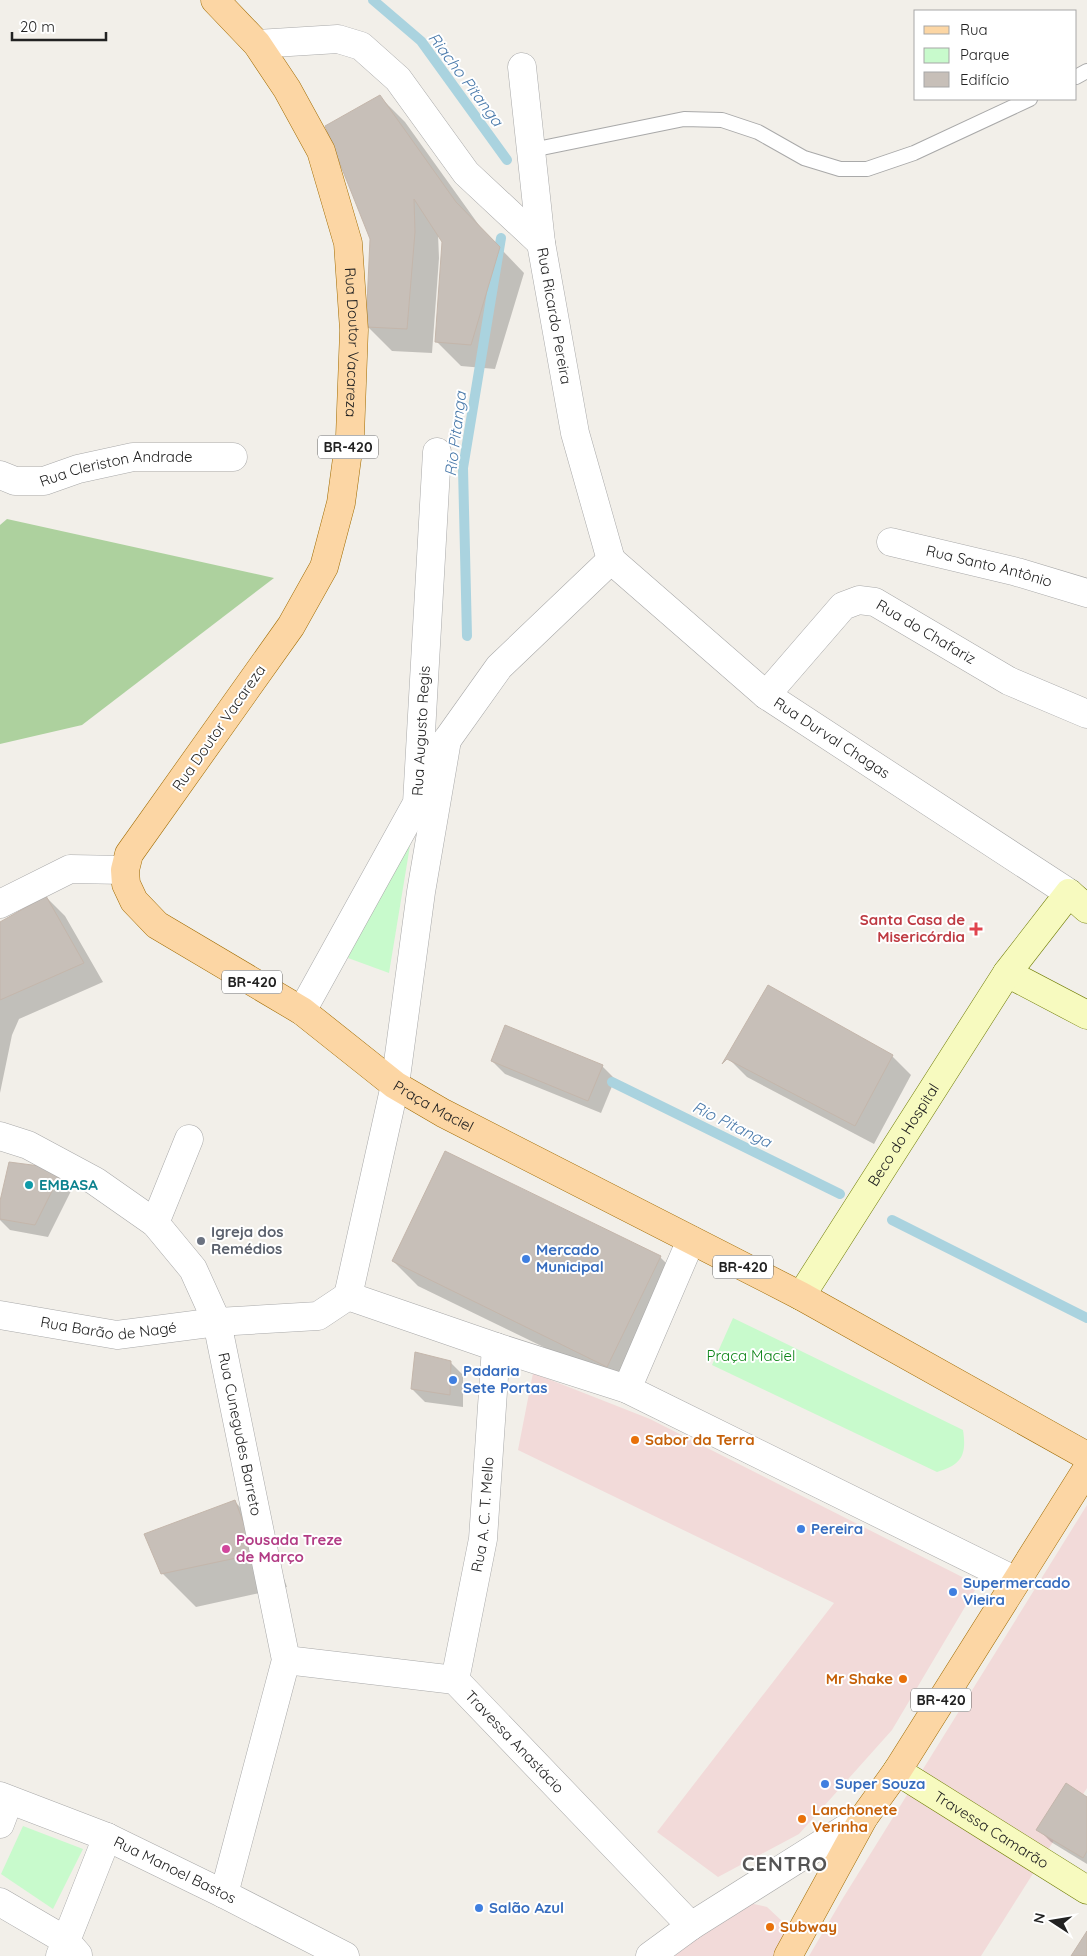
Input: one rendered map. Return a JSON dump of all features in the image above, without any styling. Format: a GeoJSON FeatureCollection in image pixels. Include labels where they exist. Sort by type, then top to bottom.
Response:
{"type":"FeatureCollection","features":[{"type":"Feature","properties":{"kind":"main road","name":"Rua Doutor Vacareza"},"geometry":{"type":"LineString","coordinates":[[125,870],[129,854],[291,626],[324,567],[341,503],[350,436],[354,330],[348,242],[321,151],[287,89],[258,44],[215,0]]}},
{"type":"Feature","properties":{"kind":"main road","name":"BR-420"},"geometry":{"type":"LineString","coordinates":[[125,870],[126,884],[134,901],[156,925],[302,1011],[395,1085]]}},
{"type":"Feature","properties":{"kind":"main road","name":"Praça Maciel"},"geometry":{"type":"LineString","coordinates":[[395,1085],[443,1113],[801,1296],[1087,1456]]}},
{"type":"Feature","properties":{"kind":"main road","name":"BR-420"},"geometry":{"type":"LineString","coordinates":[[788,1956],[864,1817],[897,1771],[1087,1469]]}},
{"type":"Feature","properties":{"kind":"street"},"geometry":{"type":"LineString","coordinates":[[258,44],[338,39],[361,46],[398,79],[466,173],[541,243]]}},
{"type":"Feature","properties":{"kind":"street","name":"Rua Ricardo Pereira"},"geometry":{"type":"LineString","coordinates":[[522,67],[541,243],[575,433],[611,560]]}},
{"type":"Feature","properties":{"kind":"street","name":"Rua Augusto Regis"},"geometry":{"type":"LineString","coordinates":[[302,1011],[417,803],[437,452]]}},
{"type":"Feature","properties":{"kind":"street","name":"Rua Cleriston Andrade"},"geometry":{"type":"LineString","coordinates":[[0,475],[15,481],[44,481],[78,469],[133,457],[233,457]]}},
{"type":"Feature","properties":{"kind":"street","name":"Rua Santo Antônio"},"geometry":{"type":"LineString","coordinates":[[891,542],[1017,572],[1087,593]]}},
{"type":"Feature","properties":{"kind":"street"},"geometry":{"type":"LineString","coordinates":[[417,803],[447,740],[499,667],[611,560]]}},
{"type":"Feature","properties":{"kind":"street","name":"Rua Durval Chagas"},"geometry":{"type":"LineString","coordinates":[[611,560],[766,695],[1078,901]]}},
{"type":"Feature","properties":{"kind":"street","name":"Rua do Chafariz"},"geometry":{"type":"LineString","coordinates":[[766,695],[842,606],[859,600],[875,602],[1010,681],[1087,714]]}},
{"type":"Feature","properties":{"kind":"street"},"geometry":{"type":"LineString","coordinates":[[395,1085],[421,892],[447,740]]}},
{"type":"Feature","properties":{"kind":"street"},"geometry":{"type":"LineString","coordinates":[[0,904],[70,869],[125,870]]}},
{"type":"Feature","properties":{"kind":"street","name":"Beco do Hospital"},"geometry":{"type":"LineString","coordinates":[[801,1296],[1007,972],[1078,901]]}},
{"type":"Feature","properties":{"kind":"street"},"geometry":{"type":"LineString","coordinates":[[1007,972],[1087,1015]]}},
{"type":"Feature","properties":{"kind":"street","name":"Praça Maciel"},"geometry":{"type":"LineString","coordinates":[[348,1296],[395,1085]]}},
{"type":"Feature","properties":{"kind":"street","name":"Rua Cunegudes Barreto"},"geometry":{"type":"LineString","coordinates":[[0,1136],[28,1145],[95,1181],[155,1223],[193,1269],[217,1322],[286,1660],[224,1894]]}},
{"type":"Feature","properties":{"kind":"street"},"geometry":{"type":"LineString","coordinates":[[155,1223],[189,1139]]}},
{"type":"Feature","properties":{"kind":"street"},"geometry":{"type":"LineString","coordinates":[[627,1389],[691,1240]]}},
{"type":"Feature","properties":{"kind":"street"},"geometry":{"type":"LineString","coordinates":[[217,1322],[318,1316],[348,1296],[496,1347],[627,1389],[1016,1581]]}},
{"type":"Feature","properties":{"kind":"street","name":"Rua Barão de Nagé"},"geometry":{"type":"LineString","coordinates":[[0,1315],[117,1335],[217,1322]]}},
{"type":"Feature","properties":{"kind":"street","name":"Rua A. C. T. Mello"},"geometry":{"type":"LineString","coordinates":[[455,1680],[483,1539],[496,1347]]}},
{"type":"Feature","properties":{"kind":"street","name":"Travessa Anastácio"},"geometry":{"type":"LineString","coordinates":[[286,1660],[455,1680],[692,1926]]}},
{"type":"Feature","properties":{"kind":"street","name":"Travessa Camarão"},"geometry":{"type":"LineString","coordinates":[[897,1771],[1087,1890]]}},
{"type":"Feature","properties":{"kind":"street","name":"Rua Manoel Bastos"},"geometry":{"type":"LineString","coordinates":[[3,1806],[107,1837],[345,1956]]}},
{"type":"Feature","properties":{"kind":"street"},"geometry":{"type":"LineString","coordinates":[[650,1956],[692,1926],[864,1817]]}},
{"type":"Feature","properties":{"kind":"street"},"geometry":{"type":"LineString","coordinates":[[0,1902],[68,1951],[107,1837]]}},
{"type":"Feature","properties":{"kind":"lane"},"geometry":{"type":"LineString","coordinates":[[532,150],[684,119],[722,120],[758,132],[804,158],[840,168],[867,169],[914,153],[1028,100]]}},
{"type":"Feature","properties":{"kind":"shaded area"},"geometry":{"type":"Polygon","coordinates":[[[533,1373],[650,1419],[978,1585],[892,1730],[799,1834],[718,1877],[657,1832],[834,1603],[518,1450],[533,1373]]]}},
{"type":"Feature","properties":{"kind":"shaded area"},"geometry":{"type":"Polygon","coordinates":[[[1087,1505],[1087,1788],[981,1956],[809,1956],[843,1898],[1087,1505]]]}},
{"type":"Feature","properties":{"kind":"shaded area"},"geometry":{"type":"Polygon","coordinates":[[[745,1902],[767,1907],[799,1937],[786,1956],[674,1956],[745,1902]]]}},
{"type":"Feature","properties":{"kind":"green space"},"geometry":{"type":"Polygon","coordinates":[[[7,519],[274,578],[82,725],[0,744],[0,525],[7,519]]]}},
{"type":"Feature","properties":{"kind":"green space"},"geometry":{"type":"Polygon","coordinates":[[[417,803],[389,973],[348,958],[417,803]]]}},
{"type":"Feature","properties":{"kind":"green space","name":"Praça Maciel"},"geometry":{"type":"Polygon","coordinates":[[[733,1318],[963,1430],[964,1447],[961,1458],[952,1466],[937,1472],[712,1365],[733,1318]]]}},
{"type":"Feature","properties":{"kind":"green space"},"geometry":{"type":"Polygon","coordinates":[[[23,1826],[83,1849],[53,1909],[1,1874],[23,1826]]]}},
{"type":"Feature","properties":{"kind":"building"},"geometry":{"type":"Polygon","coordinates":[[[380,95],[456,202],[500,247],[471,345],[435,342],[442,242],[414,199],[415,232],[407,329],[366,327],[370,239],[325,126],[380,95]]]}},
{"type":"Feature","properties":{"kind":"building"},"geometry":{"type":"Polygon","coordinates":[[[46,896],[84,963],[0,1000],[0,922],[46,896]]]}},
{"type":"Feature","properties":{"kind":"building"},"geometry":{"type":"Polygon","coordinates":[[[768,985],[893,1055],[855,1126],[727,1059],[722,1064],[768,985]]]}},
{"type":"Feature","properties":{"kind":"building"},"geometry":{"type":"Polygon","coordinates":[[[505,1025],[603,1065],[588,1101],[491,1061],[505,1025]]]}},
{"type":"Feature","properties":{"kind":"building","name":"Mercado Municipal"},"geometry":{"type":"Polygon","coordinates":[[[445,1151],[661,1256],[607,1367],[392,1261],[445,1151]]]}},
{"type":"Feature","properties":{"kind":"building","name":"EMBASA"},"geometry":{"type":"Polygon","coordinates":[[[9,1162],[63,1169],[35,1225],[0,1219],[0,1201],[9,1162]]]}},
{"type":"Feature","properties":{"kind":"building"},"geometry":{"type":"Polygon","coordinates":[[[415,1352],[451,1361],[450,1395],[411,1389],[415,1352]]]}},
{"type":"Feature","properties":{"kind":"building"},"geometry":{"type":"Polygon","coordinates":[[[235,1500],[255,1554],[161,1574],[144,1534],[235,1500]]]}},
{"type":"Feature","properties":{"kind":"building"},"geometry":{"type":"Polygon","coordinates":[[[1066,1783],[1087,1797],[1087,1851],[1083,1858],[1036,1830],[1066,1783]]]}},
{"type":"Feature","properties":{"kind":"building"},"geometry":{"type":"Polygon","coordinates":[[[1087,1931],[1087,1956],[1071,1956],[1087,1931]]]}},
{"type":"Feature","properties":{"kind":"waterway","name":"Riacho Pitanga"},"geometry":{"type":"LineString","coordinates":[[373,0],[421,41],[507,160]]}},
{"type":"Feature","properties":{"kind":"waterway","name":"Rio Pitanga"},"geometry":{"type":"LineString","coordinates":[[467,636],[463,468],[501,238]]}},
{"type":"Feature","properties":{"kind":"waterway","name":"Rio Pitanga"},"geometry":{"type":"LineString","coordinates":[[612,1082],[840,1194]]}},
{"type":"Feature","properties":{"kind":"waterway"},"geometry":{"type":"LineString","coordinates":[[892,1220],[1087,1318]]}},
{"type":"Feature","properties":{"kind":"place","name":"Santa Casa de Misericórdia"},"geometry":{"type":"Point","coordinates":[976,929]}},
{"type":"Feature","properties":{"kind":"place","name":"EMBASA"},"geometry":{"type":"Point","coordinates":[29,1185]}},
{"type":"Feature","properties":{"kind":"place","name":"Igreja dos Remédios"},"geometry":{"type":"Point","coordinates":[201,1241]}},
{"type":"Feature","properties":{"kind":"place","name":"Mercado Municipal"},"geometry":{"type":"Point","coordinates":[526,1259]}},
{"type":"Feature","properties":{"kind":"place","name":"Padaria Sete Portas"},"geometry":{"type":"Point","coordinates":[453,1380]}},
{"type":"Feature","properties":{"kind":"place","name":"Sabor da Terra"},"geometry":{"type":"Point","coordinates":[635,1440]}},
{"type":"Feature","properties":{"kind":"place","name":"Pereira"},"geometry":{"type":"Point","coordinates":[801,1529]}},
{"type":"Feature","properties":{"kind":"place","name":"Pousada Treze de Março"},"geometry":{"type":"Point","coordinates":[226,1549]}},
{"type":"Feature","properties":{"kind":"place","name":"Supermercado Vieira"},"geometry":{"type":"Point","coordinates":[953,1592]}},
{"type":"Feature","properties":{"kind":"place","name":"Mr Shake"},"geometry":{"type":"Point","coordinates":[903,1679]}},
{"type":"Feature","properties":{"kind":"place","name":"Super Souza"},"geometry":{"type":"Point","coordinates":[825,1784]}},
{"type":"Feature","properties":{"kind":"place","name":"Lanchonete Verinha"},"geometry":{"type":"Point","coordinates":[802,1819]}},
{"type":"Feature","properties":{"kind":"place","name":"Salão Azul"},"geometry":{"type":"Point","coordinates":[479,1908]}},
{"type":"Feature","properties":{"kind":"place","name":"Subway"},"geometry":{"type":"Point","coordinates":[770,1927]}},
{"type":"Feature","properties":{"kind":"district","name":"CENTRO"},"geometry":{"type":"Point","coordinates":[785,1864]}}]}
